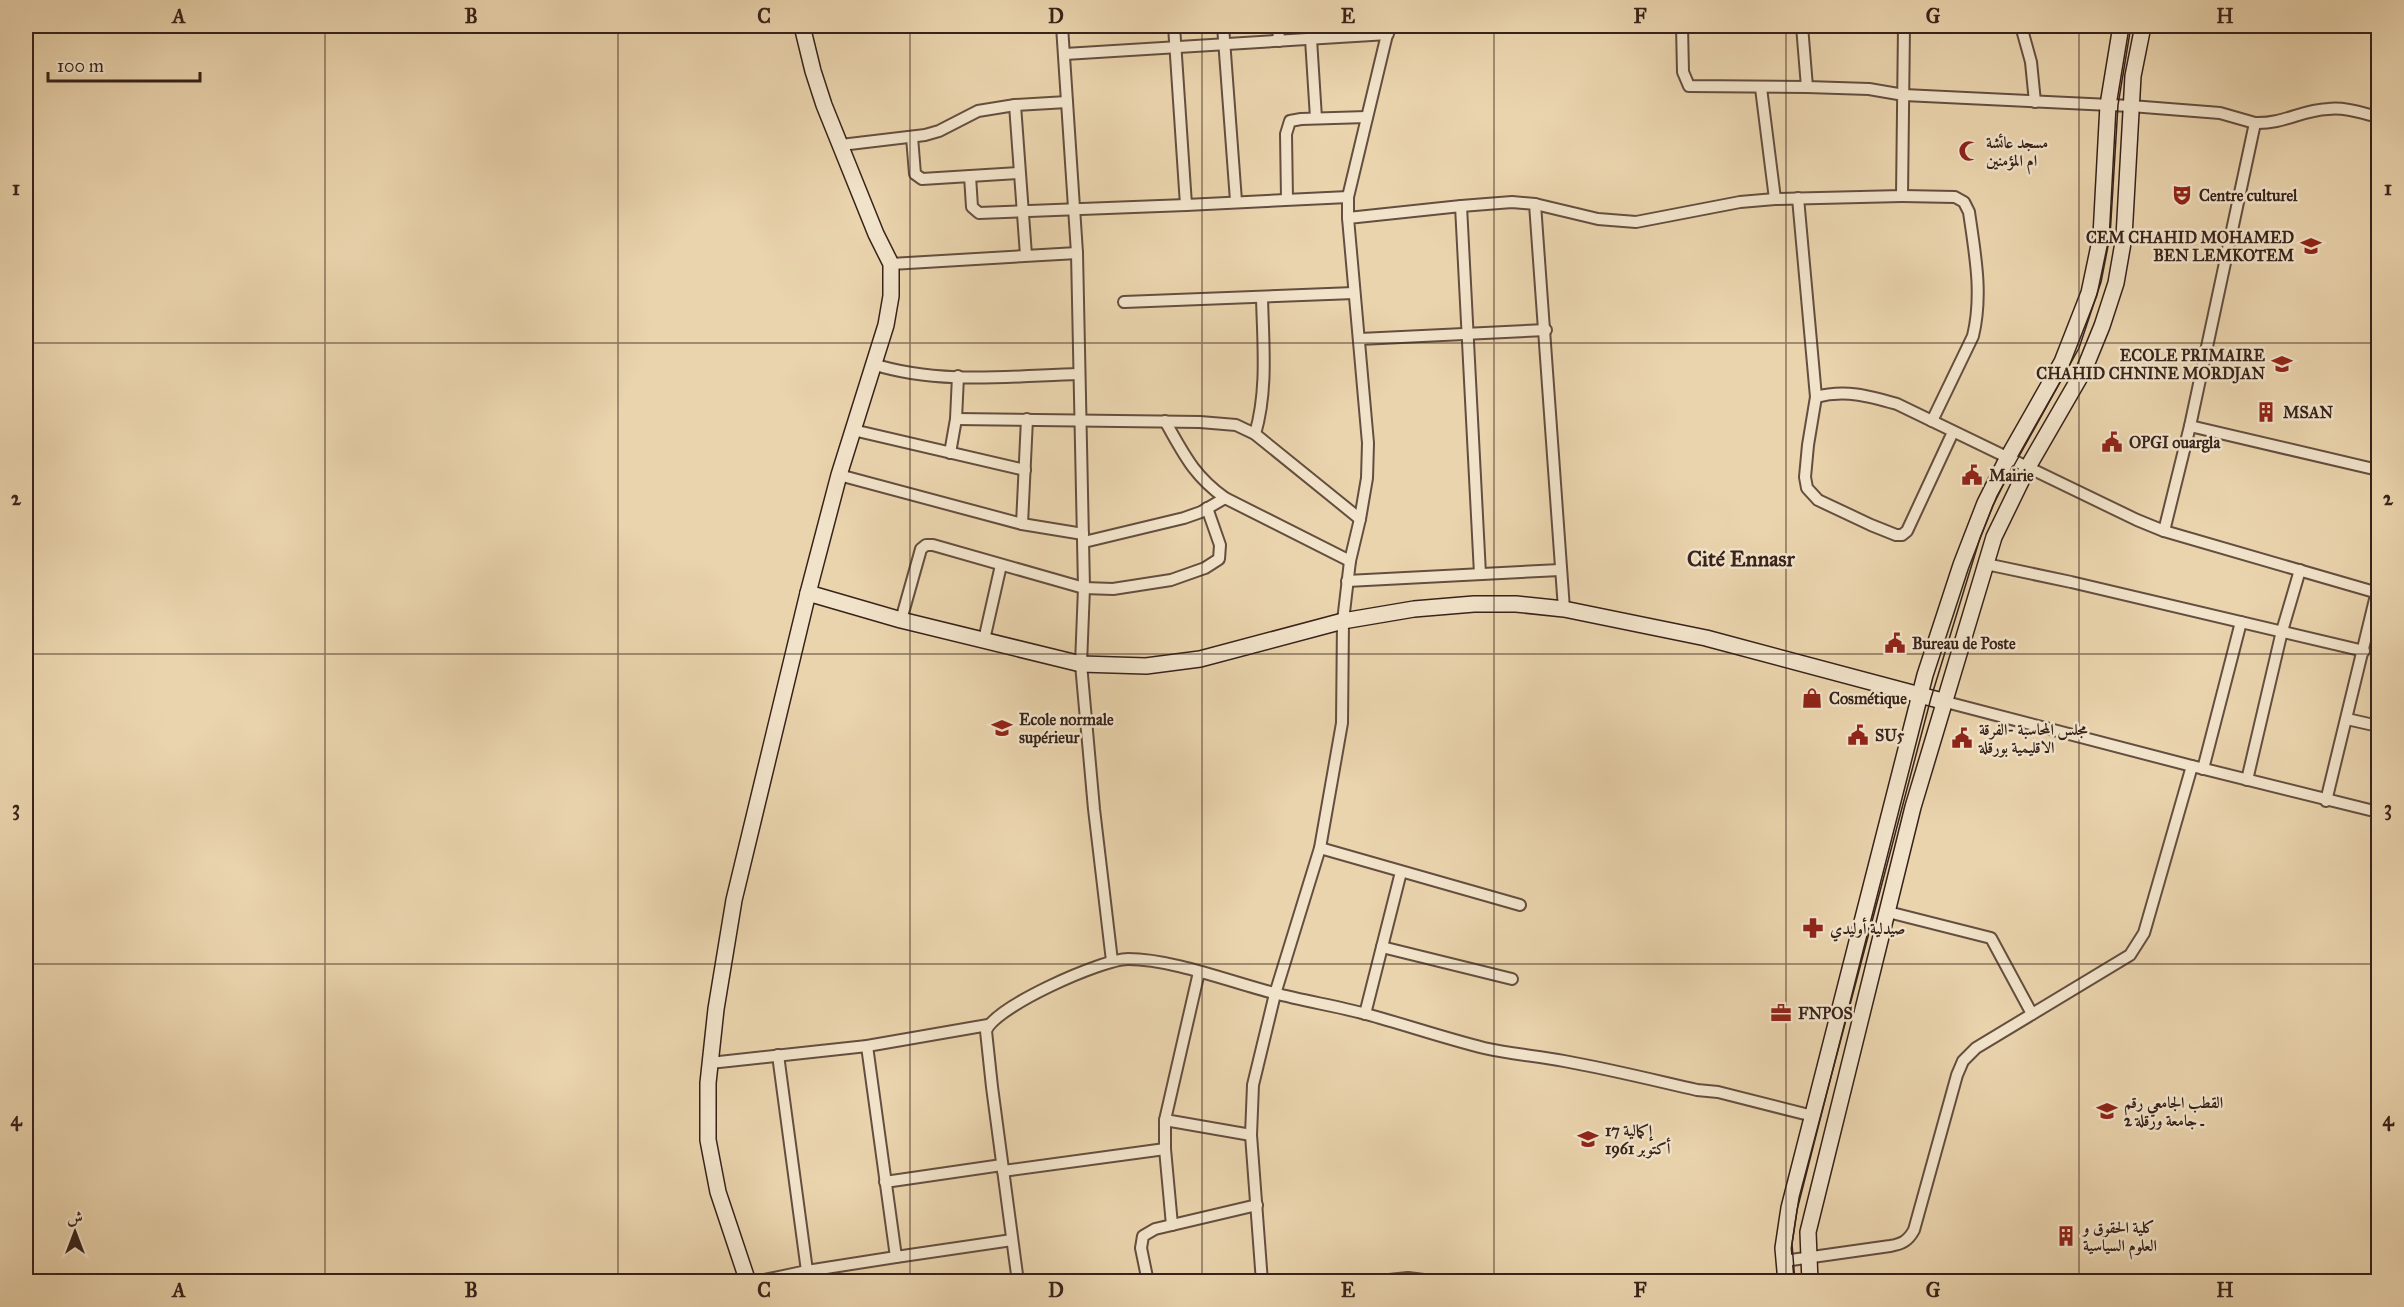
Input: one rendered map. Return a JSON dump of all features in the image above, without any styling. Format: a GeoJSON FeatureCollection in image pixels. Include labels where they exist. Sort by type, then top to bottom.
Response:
{"type":"FeatureCollection","features":[{"type":"Feature","properties":{"kind":"street"},"geometry":{"type":"LineString","coordinates":[[748,1281],[718,1192],[708,1140],[710,1063],[716,1008],[734,900],[808,593],[839,475],[886,325],[891,296],[891,264],[876,234],[840,145],[813,71],[802,26]]}},
{"type":"Feature","properties":{"kind":"street"},"geometry":{"type":"LineString","coordinates":[[1062,26],[1077,253],[1084,588],[1081,664],[1094,809],[1112,961]]}},
{"type":"Feature","properties":{"kind":"street"},"geometry":{"type":"LineString","coordinates":[[1174,26],[1186,205]]}},
{"type":"Feature","properties":{"kind":"street"},"geometry":{"type":"LineString","coordinates":[[1223,26],[1236,201]]}},
{"type":"Feature","properties":{"kind":"street"},"geometry":{"type":"LineString","coordinates":[[1278,26],[1279,41]]}},
{"type":"Feature","properties":{"kind":"street"},"geometry":{"type":"LineString","coordinates":[[1340,26],[1342,38]]}},
{"type":"Feature","properties":{"kind":"street"},"geometry":{"type":"LineString","coordinates":[[1682,26],[1683,72],[1687,84],[1697,87],[1869,89],[1904,95],[2131,106],[2220,113],[2254,123],[2278,122],[2327,109],[2351,110],[2379,117]]}},
{"type":"Feature","properties":{"kind":"street"},"geometry":{"type":"LineString","coordinates":[[1802,26],[1807,87]]}},
{"type":"Feature","properties":{"kind":"street"},"geometry":{"type":"LineString","coordinates":[[1902,196],[1904,26]]}},
{"type":"Feature","properties":{"kind":"street"},"geometry":{"type":"LineString","coordinates":[[2021,26],[2031,62],[2035,102]]}},
{"type":"Feature","properties":{"kind":"street"},"geometry":{"type":"LineString","coordinates":[[1786,1281],[1784,1230],[1920,695],[1961,565],[1985,503],[2062,362],[2089,293],[2101,236],[2108,105],[2121,26]]}},
{"type":"Feature","properties":{"kind":"street"},"geometry":{"type":"LineString","coordinates":[[1810,1281],[1808,1232],[1913,807],[1986,564],[2000,524],[2028,467],[2084,370],[2110,302],[2124,237],[2133,76],[2143,26]]}},
{"type":"Feature","properties":{"kind":"street"},"geometry":{"type":"LineString","coordinates":[[1065,54],[1342,38],[1388,30],[1348,197],[1368,462],[1360,519],[1350,561],[1343,621],[1342,723],[1320,848],[1275,994],[1253,1085],[1251,1135],[1262,1281]]}},
{"type":"Feature","properties":{"kind":"street"},"geometry":{"type":"LineString","coordinates":[[1311,39],[1316,118]]}},
{"type":"Feature","properties":{"kind":"street"},"geometry":{"type":"LineString","coordinates":[[1761,88],[1775,199]]}},
{"type":"Feature","properties":{"kind":"street"},"geometry":{"type":"LineString","coordinates":[[840,145],[912,137],[939,131],[978,111],[1015,105],[1067,102]]}},
{"type":"Feature","properties":{"kind":"street"},"geometry":{"type":"LineString","coordinates":[[1015,105],[1026,255]]}},
{"type":"Feature","properties":{"kind":"street"},"geometry":{"type":"LineString","coordinates":[[1287,200],[1286,128],[1290,121],[1367,117]]}},
{"type":"Feature","properties":{"kind":"street"},"geometry":{"type":"LineString","coordinates":[[2164,531],[2190,426],[2254,123]]}},
{"type":"Feature","properties":{"kind":"street"},"geometry":{"type":"LineString","coordinates":[[912,137],[913,168],[918,178],[1019,173]]}},
{"type":"Feature","properties":{"kind":"street"},"geometry":{"type":"LineString","coordinates":[[970,176],[972,207],[979,213],[1075,211],[1348,197]]}},
{"type":"Feature","properties":{"kind":"street"},"geometry":{"type":"LineString","coordinates":[[1348,218],[1512,202],[1535,204],[1598,219],[1636,222],[1720,206],[1775,199],[1955,197],[1964,202],[1969,212],[1979,294],[1973,336],[1932,421]]}},
{"type":"Feature","properties":{"kind":"street"},"geometry":{"type":"LineString","coordinates":[[1798,198],[1816,397],[1808,444],[1805,477],[1807,488],[1818,500],[1896,535],[1902,535],[1907,531],[1953,432]]}},
{"type":"Feature","properties":{"kind":"street"},"geometry":{"type":"LineString","coordinates":[[1535,204],[1564,609]]}},
{"type":"Feature","properties":{"kind":"street"},"geometry":{"type":"LineString","coordinates":[[1461,206],[1480,574]]}},
{"type":"Feature","properties":{"kind":"street"},"geometry":{"type":"LineString","coordinates":[[891,264],[1077,253]]}},
{"type":"Feature","properties":{"kind":"street"},"geometry":{"type":"LineString","coordinates":[[1124,302],[1354,293]]}},
{"type":"Feature","properties":{"kind":"street"},"geometry":{"type":"LineString","coordinates":[[1254,434],[1262,407],[1264,387],[1262,297]]}},
{"type":"Feature","properties":{"kind":"street"},"geometry":{"type":"LineString","coordinates":[[1360,339],[1545,330]]}},
{"type":"Feature","properties":{"kind":"street"},"geometry":{"type":"LineString","coordinates":[[873,364],[908,372],[958,376],[1079,374]]}},
{"type":"Feature","properties":{"kind":"street"},"geometry":{"type":"LineString","coordinates":[[950,453],[956,419],[958,376]]}},
{"type":"Feature","properties":{"kind":"street"},"geometry":{"type":"LineString","coordinates":[[1816,397],[1834,393],[1866,394],[1897,404],[2007,459],[2164,531],[2378,591],[2326,801]]}},
{"type":"Feature","properties":{"kind":"street"},"geometry":{"type":"LineString","coordinates":[[956,419],[1236,425],[1254,434],[1360,519]]}},
{"type":"Feature","properties":{"kind":"street"},"geometry":{"type":"LineString","coordinates":[[1022,524],[1027,419]]}},
{"type":"Feature","properties":{"kind":"street"},"geometry":{"type":"LineString","coordinates":[[1165,422],[1192,468],[1224,498],[1350,561]]}},
{"type":"Feature","properties":{"kind":"street"},"geometry":{"type":"LineString","coordinates":[[2190,426],[2379,470]]}},
{"type":"Feature","properties":{"kind":"street"},"geometry":{"type":"LineString","coordinates":[[853,430],[1025,470]]}},
{"type":"Feature","properties":{"kind":"street"},"geometry":{"type":"LineString","coordinates":[[839,475],[1083,538],[1184,518],[1224,498]]}},
{"type":"Feature","properties":{"kind":"street"},"geometry":{"type":"LineString","coordinates":[[902,620],[921,549],[926,545],[933,545],[1084,588],[1113,589],[1140,586],[1171,580],[1219,559],[1221,549],[1208,508]]}},
{"type":"Feature","properties":{"kind":"street"},"geometry":{"type":"LineString","coordinates":[[1986,564],[2364,651]]}},
{"type":"Feature","properties":{"kind":"street"},"geometry":{"type":"LineString","coordinates":[[984,640],[1001,565]]}},
{"type":"Feature","properties":{"kind":"street"},"geometry":{"type":"LineString","coordinates":[[1347,581],[1560,570]]}},
{"type":"Feature","properties":{"kind":"street"},"geometry":{"type":"LineString","coordinates":[[2247,780],[2282,631],[2300,570]]}},
{"type":"Feature","properties":{"kind":"street"},"geometry":{"type":"LineString","coordinates":[[808,593],[902,620],[1081,664],[1146,666],[1200,659],[1343,621],[1446,605],[1516,604],[1564,609],[1706,638],[2326,801],[2379,812]]}},
{"type":"Feature","properties":{"kind":"street"},"geometry":{"type":"LineString","coordinates":[[1784,1261],[1900,1245],[1909,1238],[1918,1215],[1956,1075],[1963,1061],[1976,1048],[2124,960],[2136,948],[2144,933],[2198,767],[2241,622]]}},
{"type":"Feature","properties":{"kind":"street"},"geometry":{"type":"LineString","coordinates":[[2347,718],[2379,726]]}},
{"type":"Feature","properties":{"kind":"street"},"geometry":{"type":"LineString","coordinates":[[1320,848],[1520,905]]}},
{"type":"Feature","properties":{"kind":"street"},"geometry":{"type":"LineString","coordinates":[[1365,1014],[1401,872]]}},
{"type":"Feature","properties":{"kind":"street"},"geometry":{"type":"LineString","coordinates":[[1888,912],[1991,938],[2032,1014]]}},
{"type":"Feature","properties":{"kind":"street"},"geometry":{"type":"LineString","coordinates":[[1382,947],[1512,979]]}},
{"type":"Feature","properties":{"kind":"street"},"geometry":{"type":"LineString","coordinates":[[710,1063],[867,1046],[988,1024],[1029,997],[1112,961],[1129,959],[1199,972],[1275,994],[1365,1014],[1485,1048],[1566,1061],[1697,1090],[1718,1092],[1813,1116]]}},
{"type":"Feature","properties":{"kind":"street"},"geometry":{"type":"LineString","coordinates":[[1172,1225],[1165,1149],[1165,1120],[1199,972]]}},
{"type":"Feature","properties":{"kind":"street"},"geometry":{"type":"LineString","coordinates":[[988,1024],[986,1040],[1018,1281]]}},
{"type":"Feature","properties":{"kind":"street"},"geometry":{"type":"LineString","coordinates":[[867,1046],[896,1257]]}},
{"type":"Feature","properties":{"kind":"street"},"geometry":{"type":"LineString","coordinates":[[778,1055],[807,1271]]}},
{"type":"Feature","properties":{"kind":"street"},"geometry":{"type":"LineString","coordinates":[[1165,1120],[1251,1135]]}},
{"type":"Feature","properties":{"kind":"street"},"geometry":{"type":"LineString","coordinates":[[885,1182],[1165,1149]]}},
{"type":"Feature","properties":{"kind":"street"},"geometry":{"type":"LineString","coordinates":[[1148,1281],[1141,1248],[1143,1236],[1155,1229],[1257,1205]]}},
{"type":"Feature","properties":{"kind":"street"},"geometry":{"type":"LineString","coordinates":[[755,1281],[1012,1240]]}},
{"type":"Feature","properties":{"kind":"street"},"geometry":{"type":"LineString","coordinates":[[1370,1281],[1408,1278],[1440,1281]]}},
{"type":"Feature","properties":{"kind":"tram line"},"geometry":{"type":"LineString","coordinates":[[1795,1282],[1792,1244],[1799,1198],[1931,698],[1980,538],[1997,496],[2079,348],[2101,282],[2110,236],[2118,105],[2131,26]]}},
{"type":"Feature","properties":{"kind":"place","name":"مسجد عائشة ام المؤمنين"},"geometry":{"type":"Point","coordinates":[1969,151]}},
{"type":"Feature","properties":{"kind":"place","name":"Centre culturel"},"geometry":{"type":"Point","coordinates":[2182,195]}},
{"type":"Feature","properties":{"kind":"place","name":"CEM CHAHID MOHAMED BEN LEMKOTEM"},"geometry":{"type":"Point","coordinates":[2311,246]}},
{"type":"Feature","properties":{"kind":"place","name":"ECOLE PRIMAIRE CHAHID CHNINE MORDJAN"},"geometry":{"type":"Point","coordinates":[2282,364]}},
{"type":"Feature","properties":{"kind":"place","name":"MSAN"},"geometry":{"type":"Point","coordinates":[2266,412]}},
{"type":"Feature","properties":{"kind":"place","name":"OPGI ouargla"},"geometry":{"type":"Point","coordinates":[2112,442]}},
{"type":"Feature","properties":{"kind":"place","name":"Mairie"},"geometry":{"type":"Point","coordinates":[1972,475]}},
{"type":"Feature","properties":{"kind":"place","name":"Bureau de Poste"},"geometry":{"type":"Point","coordinates":[1895,643]}},
{"type":"Feature","properties":{"kind":"place","name":"Cosmétique"},"geometry":{"type":"Point","coordinates":[1812,698]}},
{"type":"Feature","properties":{"kind":"place","name":"Ecole normale supérieur"},"geometry":{"type":"Point","coordinates":[1002,728]}},
{"type":"Feature","properties":{"kind":"place","name":"SU5"},"geometry":{"type":"Point","coordinates":[1858,735]}},
{"type":"Feature","properties":{"kind":"place","name":"مجلس المحاسبة -الفرقة الاقليمية بورقلة"},"geometry":{"type":"Point","coordinates":[1962,738]}},
{"type":"Feature","properties":{"kind":"place","name":"صيدلية أوليدي"},"geometry":{"type":"Point","coordinates":[1813,928]}},
{"type":"Feature","properties":{"kind":"place","name":"FNPOS"},"geometry":{"type":"Point","coordinates":[1781,1013]}},
{"type":"Feature","properties":{"kind":"place","name":"القطب الجامعي رقم 2 ـ جامعة ورقلة"},"geometry":{"type":"Point","coordinates":[2107,1111]}},
{"type":"Feature","properties":{"kind":"place","name":"إكمالية 17 أكتوبر 1961"},"geometry":{"type":"Point","coordinates":[1588,1139]}},
{"type":"Feature","properties":{"kind":"place","name":"كلية الحقوق و العلوم السياسية"},"geometry":{"type":"Point","coordinates":[2066,1236]}},
{"type":"Feature","properties":{"kind":"district","name":"Cité Ennasr"},"geometry":{"type":"Point","coordinates":[1741,558]}}]}
